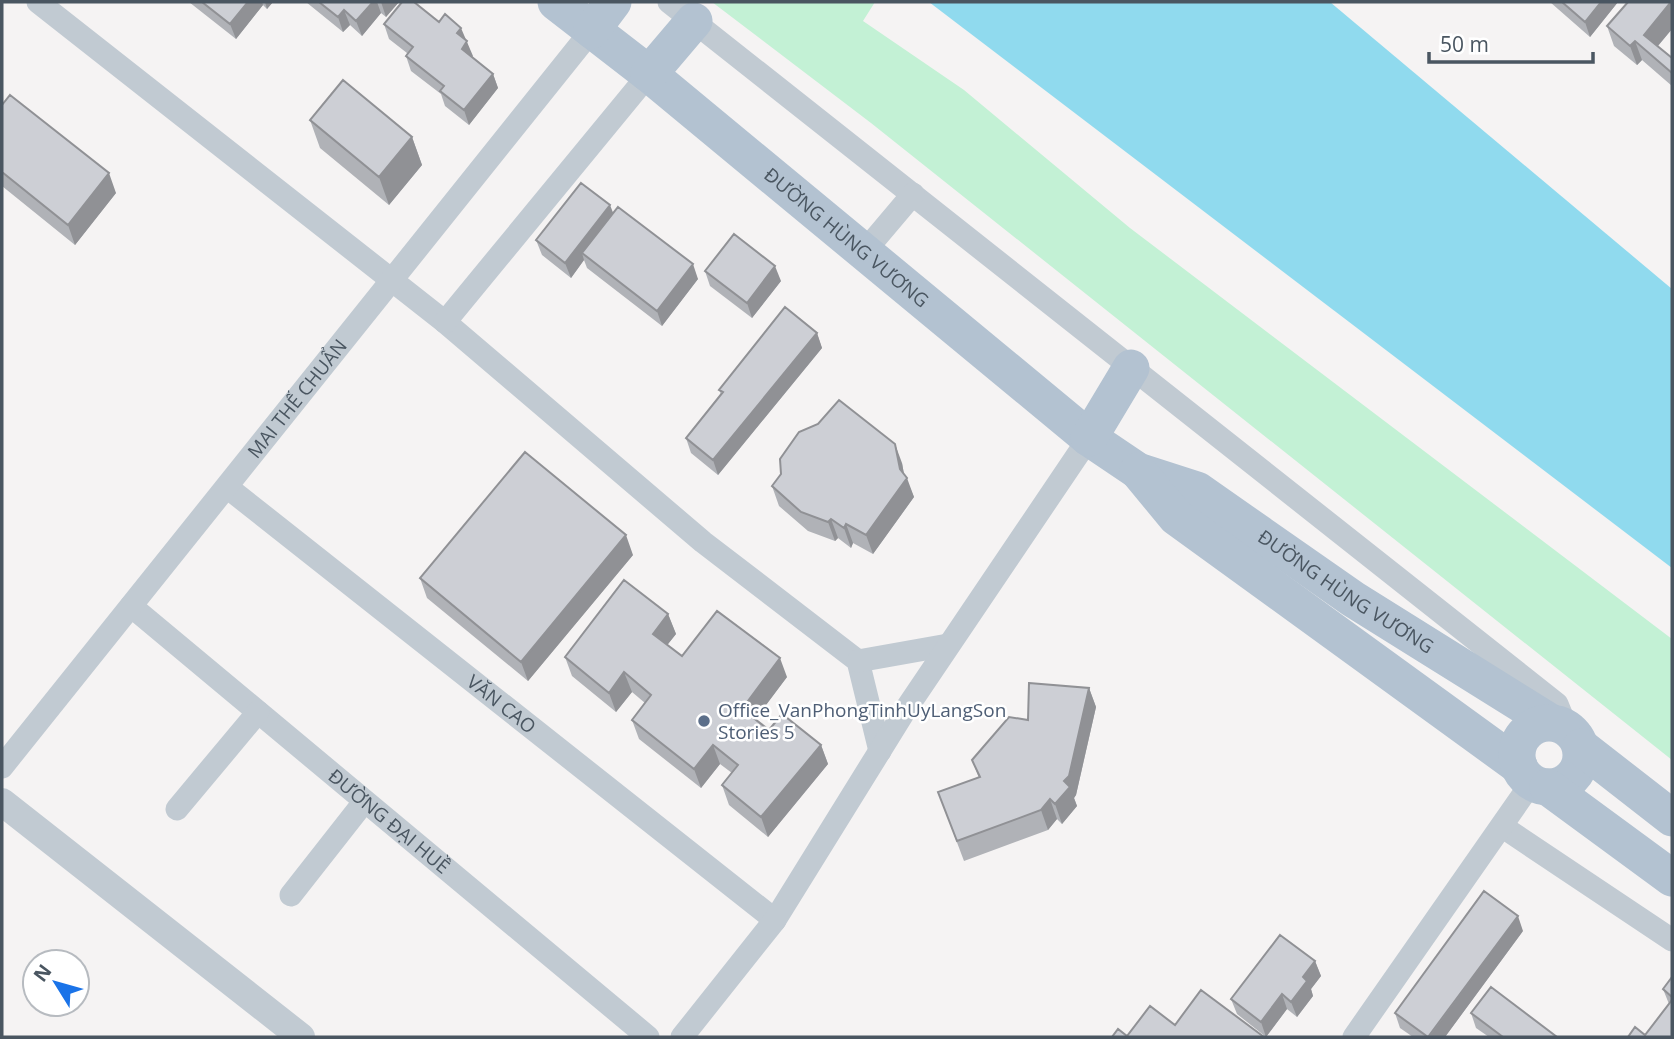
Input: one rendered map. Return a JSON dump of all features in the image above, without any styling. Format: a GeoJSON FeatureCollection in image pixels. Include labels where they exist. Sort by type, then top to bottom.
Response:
{"type":"FeatureCollection","features":[{"type":"Feature","properties":{"kind":"main road","name":"ĐƯỜNG HÙNG VƯƠNG"},"geometry":{"type":"LineString","coordinates":[[556,2],[602,16],[649,74],[1089,438],[1138,471],[1177,517],[1672,878]]}},
{"type":"Feature","properties":{"kind":"main road"},"geometry":{"type":"LineString","coordinates":[[649,74],[681,11]]}},
{"type":"Feature","properties":{"kind":"main road"},"geometry":{"type":"LineString","coordinates":[[1089,438],[1131,368]]}},
{"type":"Feature","properties":{"kind":"main road","name":"ĐƯỜNG HÙNG VƯƠNG"},"geometry":{"type":"LineString","coordinates":[[1138,471],[1198,490],[1353,599],[1565,732],[1672,818]]}},
{"type":"Feature","properties":{"kind":"main road"},"geometry":{"type":"LineString","coordinates":[[1537,724],[1565,732],[1578,770],[1570,779],[1533,779],[1517,754],[1527,731],[1537,724]]}},
{"type":"Feature","properties":{"kind":"street"},"geometry":{"type":"LineString","coordinates":[[38,2],[445,323],[703,542],[858,661],[880,751]]}},
{"type":"Feature","properties":{"kind":"street"},"geometry":{"type":"LineString","coordinates":[[681,11],[1557,704],[1565,732]]}},
{"type":"Feature","properties":{"kind":"street","name":"MAI THẾ CHUẨN"},"geometry":{"type":"LineString","coordinates":[[2,767],[392,283],[602,16]]}},
{"type":"Feature","properties":{"kind":"street"},"geometry":{"type":"LineString","coordinates":[[445,323],[649,74]]}},
{"type":"Feature","properties":{"kind":"street"},"geometry":{"type":"LineString","coordinates":[[864,252],[913,194]]}},
{"type":"Feature","properties":{"kind":"street"},"geometry":{"type":"LineString","coordinates":[[682,1037],[775,920],[948,645],[1089,438]]}},
{"type":"Feature","properties":{"kind":"street","name":"VĂN CAO"},"geometry":{"type":"LineString","coordinates":[[227,487],[775,920]]}},
{"type":"Feature","properties":{"kind":"street","name":"ĐƯỜNG ĐẠI HUỀ"},"geometry":{"type":"LineString","coordinates":[[131,606],[648,1037]]}},
{"type":"Feature","properties":{"kind":"street"},"geometry":{"type":"LineString","coordinates":[[858,661],[948,645]]}},
{"type":"Feature","properties":{"kind":"street"},"geometry":{"type":"LineString","coordinates":[[177,809],[258,712]]}},
{"type":"Feature","properties":{"kind":"street"},"geometry":{"type":"LineString","coordinates":[[1354,1037],[1503,827],[1533,779]]}},
{"type":"Feature","properties":{"kind":"street"},"geometry":{"type":"LineString","coordinates":[[2,802],[301,1037]]}},
{"type":"Feature","properties":{"kind":"street"},"geometry":{"type":"LineString","coordinates":[[291,895],[364,802]]}},
{"type":"Feature","properties":{"kind":"street"},"geometry":{"type":"LineString","coordinates":[[1503,827],[1672,940]]}},
{"type":"Feature","properties":{"kind":"green space"},"geometry":{"type":"Polygon","coordinates":[[[712,2],[875,2],[863,21],[964,90],[1130,228],[1672,639],[1672,760],[871,123],[712,2]]]}},
{"type":"Feature","properties":{"kind":"water"},"geometry":{"type":"Polygon","coordinates":[[[929,2],[1330,2],[1672,289],[1672,568],[929,2]]]}},
{"type":"Feature","properties":{"kind":"building"},"geometry":{"type":"Polygon","coordinates":[[[202,2],[248,2],[230,24],[202,2]]]}},
{"type":"Feature","properties":{"kind":"building"},"geometry":{"type":"Polygon","coordinates":[[[319,2],[373,2],[356,21],[344,10],[338,17],[319,2]]]}},
{"type":"Feature","properties":{"kind":"building"},"geometry":{"type":"Polygon","coordinates":[[[402,2],[414,2],[439,22],[445,14],[461,28],[457,33],[467,41],[462,49],[493,74],[464,110],[440,91],[444,86],[406,56],[413,47],[384,24],[402,2]]]}},
{"type":"Feature","properties":{"kind":"building"},"geometry":{"type":"Polygon","coordinates":[[[1562,2],[1601,2],[1585,22],[1562,2]]]}},
{"type":"Feature","properties":{"kind":"building"},"geometry":{"type":"Polygon","coordinates":[[[1628,2],[1671,2],[1644,35],[1672,58],[1672,73],[1635,41],[1630,46],[1607,26],[1628,2]]]}},
{"type":"Feature","properties":{"kind":"building"},"geometry":{"type":"Polygon","coordinates":[[[343,80],[412,137],[379,177],[310,120],[343,80]]]}},
{"type":"Feature","properties":{"kind":"building"},"geometry":{"type":"Polygon","coordinates":[[[10,95],[109,173],[68,225],[2,172],[2,105],[10,95]]]}},
{"type":"Feature","properties":{"kind":"building"},"geometry":{"type":"Polygon","coordinates":[[[581,183],[610,205],[565,263],[536,240],[581,183]]]}},
{"type":"Feature","properties":{"kind":"building"},"geometry":{"type":"Polygon","coordinates":[[[618,207],[693,264],[657,311],[582,253],[618,207]]]}},
{"type":"Feature","properties":{"kind":"building"},"geometry":{"type":"Polygon","coordinates":[[[734,234],[775,266],[747,303],[705,271],[734,234]]]}},
{"type":"Feature","properties":{"kind":"building"},"geometry":{"type":"Polygon","coordinates":[[[785,307],[817,333],[713,460],[686,438],[723,392],[719,390],[785,307]]]}},
{"type":"Feature","properties":{"kind":"building"},"geometry":{"type":"Polygon","coordinates":[[[839,400],[895,444],[900,469],[907,478],[866,535],[846,524],[844,528],[831,519],[828,522],[801,512],[772,486],[781,474],[780,459],[799,432],[818,424],[839,400]]]}},
{"type":"Feature","properties":{"kind":"building"},"geometry":{"type":"Polygon","coordinates":[[[525,452],[626,535],[521,662],[420,578],[525,452]]]}},
{"type":"Feature","properties":{"kind":"building","name":"Office_VanPhongTinhUyLangSon Stories 5"},"geometry":{"type":"Polygon","coordinates":[[[624,580],[668,614],[653,634],[682,656],[717,611],[780,658],[742,709],[769,730],[782,714],[821,745],[761,817],[722,785],[738,765],[713,745],[694,769],[632,720],[651,695],[624,672],[609,693],[565,657],[624,580]]]}},
{"type":"Feature","properties":{"kind":"building"},"geometry":{"type":"Polygon","coordinates":[[[1029,683],[1089,688],[1069,776],[1064,781],[1070,787],[1055,804],[1050,799],[1041,810],[957,841],[938,792],[980,777],[972,760],[1009,717],[1028,720],[1029,683]]]}},
{"type":"Feature","properties":{"kind":"building"},"geometry":{"type":"Polygon","coordinates":[[[1484,891],[1518,916],[1428,1037],[1395,1013],[1484,891]]]}},
{"type":"Feature","properties":{"kind":"building"},"geometry":{"type":"Polygon","coordinates":[[[1280,935],[1315,961],[1303,977],[1307,981],[1291,1002],[1282,994],[1261,1022],[1231,999],[1280,935]]]}},
{"type":"Feature","properties":{"kind":"building"},"geometry":{"type":"Polygon","coordinates":[[[1672,977],[1672,997],[1663,989],[1672,977]]]}},
{"type":"Feature","properties":{"kind":"building"},"geometry":{"type":"Polygon","coordinates":[[[1491,987],[1557,1037],[1503,1037],[1471,1013],[1491,987]]]}},
{"type":"Feature","properties":{"kind":"building"},"geometry":{"type":"Polygon","coordinates":[[[1201,990],[1264,1037],[1112,1037],[1118,1029],[1127,1036],[1150,1006],[1175,1025],[1201,990]]]}},
{"type":"Feature","properties":{"kind":"building"},"geometry":{"type":"Polygon","coordinates":[[[1672,1000],[1672,1037],[1628,1037],[1635,1027],[1645,1035],[1672,1000]]]}},
{"type":"Feature","properties":{"kind":"place","name":"Office_VanPhongTinhUyLangSon Stories 5"},"geometry":{"type":"Point","coordinates":[704,721]}}]}
